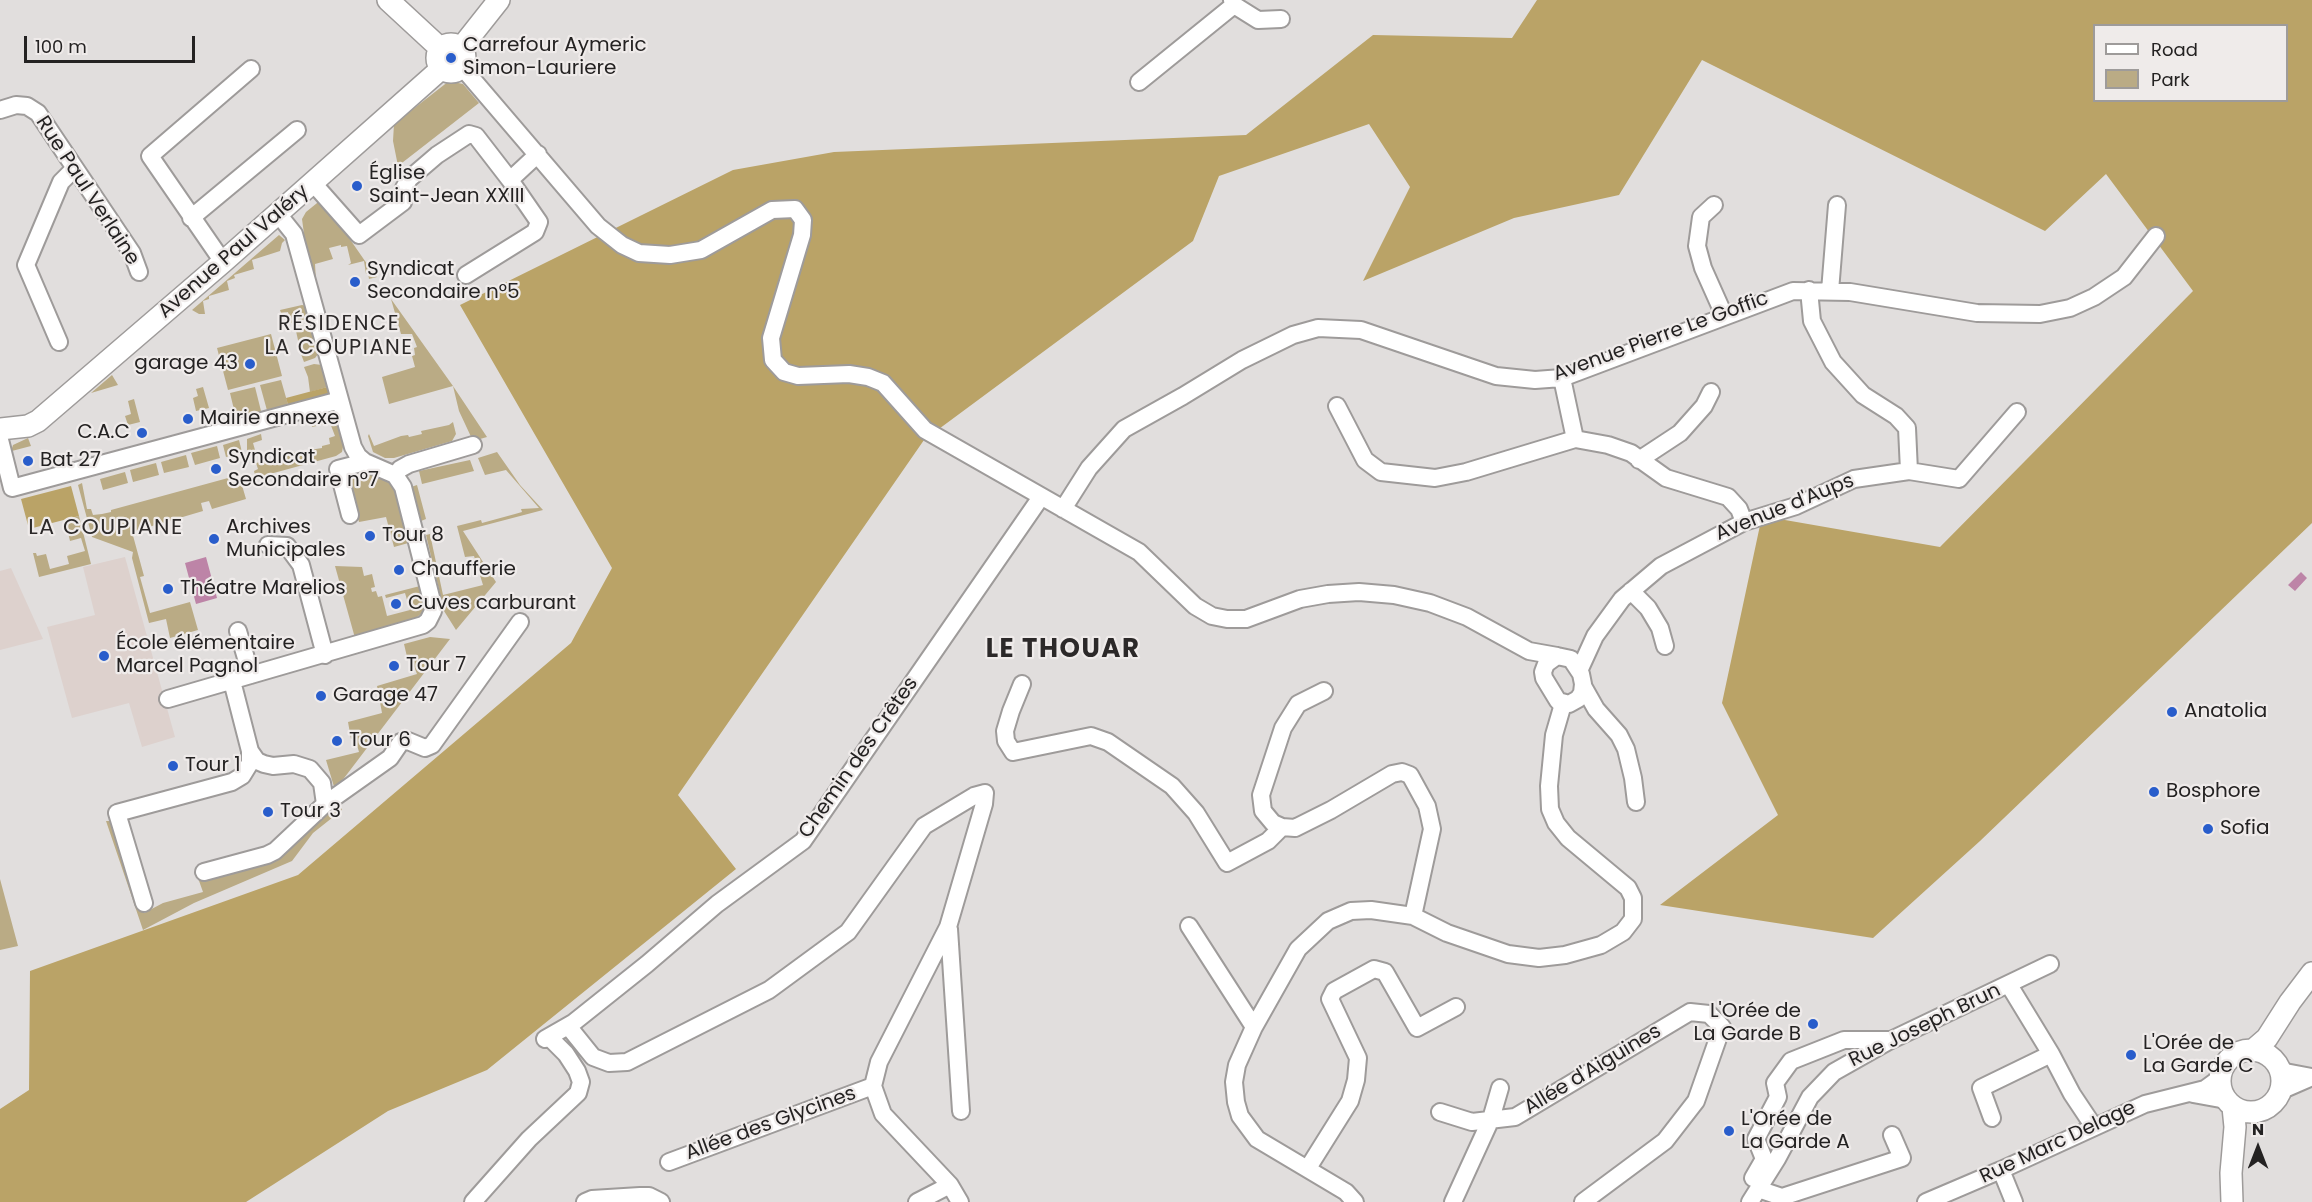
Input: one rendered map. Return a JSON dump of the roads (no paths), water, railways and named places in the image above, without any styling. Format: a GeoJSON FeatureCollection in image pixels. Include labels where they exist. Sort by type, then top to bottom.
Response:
{"type":"FeatureCollection","features":[{"type":"Feature","properties":{"kind":"main road"},"geometry":{"type":"LineString","coordinates":[[388,0],[451,58]]}},
{"type":"Feature","properties":{"kind":"main road","name":"Avenue Paul Valéry"},"geometry":{"type":"LineString","coordinates":[[5,427],[28,426],[39,421],[223,262],[451,58],[499,0]]}},
{"type":"Feature","properties":{"kind":"main road"},"geometry":{"type":"LineString","coordinates":[[2252,1051],[2267,1038],[2290,1002],[2312,974]]}},
{"type":"Feature","properties":{"kind":"main road"},"geometry":{"type":"LineString","coordinates":[[2229,1103],[2250,1112],[2268,1107],[2279,1075],[2277,1046],[2282,1034],[2312,990]]}},
{"type":"Feature","properties":{"kind":"main road"},"geometry":{"type":"LineString","coordinates":[[2232,1202],[2231,1173],[2235,1127],[2229,1103],[2222,1093],[2220,1078],[2230,1058],[2252,1051],[2265,1054],[2279,1075]]}},
{"type":"Feature","properties":{"kind":"main road"},"geometry":{"type":"LineString","coordinates":[[2246,1202],[2245,1173],[2248,1139],[2253,1122],[2260,1111]]}},
{"type":"Feature","properties":{"kind":"street"},"geometry":{"type":"LineString","coordinates":[[1139,82],[1233,3],[1258,20],[1281,19]]}},
{"type":"Feature","properties":{"kind":"street"},"geometry":{"type":"LineString","coordinates":[[451,58],[538,154],[598,226],[622,245],[639,253],[670,255],[701,250],[772,210],[795,209],[803,220],[802,235],[771,338],[774,360],[784,372],[798,376],[849,374],[868,377],[883,383],[925,430],[1139,552],[1195,606],[1212,616],[1246,619],[1300,599],[1328,594],[1359,592],[1394,596],[1430,603],[1467,617],[1529,651],[1562,657],[1576,663],[1596,709],[1619,735],[1626,749],[1636,802]]}},
{"type":"Feature","properties":{"kind":"street"},"geometry":{"type":"LineString","coordinates":[[223,262],[150,156],[251,69]]}},
{"type":"Feature","properties":{"kind":"street","name":"Rue Paul Verlaine"},"geometry":{"type":"LineString","coordinates":[[0,110],[16,105],[27,106],[38,112],[132,253],[140,272]]}},
{"type":"Feature","properties":{"kind":"street"},"geometry":{"type":"LineString","coordinates":[[191,218],[297,130]]}},
{"type":"Feature","properties":{"kind":"street"},"geometry":{"type":"LineString","coordinates":[[313,183],[359,235],[403,202],[404,188],[409,179],[437,155],[469,134],[476,136],[539,222],[535,232],[466,275]]}},
{"type":"Feature","properties":{"kind":"street"},"geometry":{"type":"LineString","coordinates":[[510,180],[538,154]]}},
{"type":"Feature","properties":{"kind":"street"},"geometry":{"type":"LineString","coordinates":[[58,342],[26,265],[61,182],[75,168]]}},
{"type":"Feature","properties":{"kind":"street"},"geometry":{"type":"LineString","coordinates":[[1714,205],[1701,217],[1697,246],[1703,268],[1724,315]]}},
{"type":"Feature","properties":{"kind":"street"},"geometry":{"type":"LineString","coordinates":[[1830,291],[1837,205]]}},
{"type":"Feature","properties":{"kind":"street"},"geometry":{"type":"LineString","coordinates":[[168,699],[423,625],[431,616],[433,605],[403,487],[395,474],[365,462],[353,447],[294,234],[278,214]]}},
{"type":"Feature","properties":{"kind":"street","name":"Avenue Pierre Le Goffic"},"geometry":{"type":"LineString","coordinates":[[1063,508],[1089,468],[1124,429],[1242,360],[1293,336],[1318,328],[1361,330],[1496,376],[1535,380],[1562,378],[1792,291],[1850,292],[1977,313],[2040,314],[2070,308],[2094,297],[2124,277],[2156,236]]}},
{"type":"Feature","properties":{"kind":"street"},"geometry":{"type":"LineString","coordinates":[[1809,290],[1812,321],[1833,362],[1863,395],[1896,416],[1907,429],[1909,471]]}},
{"type":"Feature","properties":{"kind":"street"},"geometry":{"type":"LineString","coordinates":[[1562,378],[1575,439]]}},
{"type":"Feature","properties":{"kind":"street"},"geometry":{"type":"LineString","coordinates":[[1639,460],[1680,433],[1704,406],[1711,392]]}},
{"type":"Feature","properties":{"kind":"street"},"geometry":{"type":"LineString","coordinates":[[5,427],[12,488],[340,400]]}},
{"type":"Feature","properties":{"kind":"street"},"geometry":{"type":"LineString","coordinates":[[1337,406],[1365,460],[1381,472],[1435,478],[1466,472],[1575,439],[1608,445],[1630,453],[1666,478],[1728,497],[1739,509],[1744,522]]}},
{"type":"Feature","properties":{"kind":"street","name":"Avenue d'Aups"},"geometry":{"type":"LineString","coordinates":[[1581,679],[1595,636],[1622,599],[1661,566],[1744,522],[1796,506],[1854,479],[1909,471],[1959,479],[2017,412]]}},
{"type":"Feature","properties":{"kind":"street"},"geometry":{"type":"LineString","coordinates":[[395,474],[409,464],[473,445]]}},
{"type":"Feature","properties":{"kind":"street"},"geometry":{"type":"LineString","coordinates":[[350,515],[338,469],[365,462]]}},
{"type":"Feature","properties":{"kind":"street","name":"Chemin des Crêtes"},"geometry":{"type":"LineString","coordinates":[[473,1202],[529,1139],[578,1093],[580,1082],[576,1071],[566,1054],[547,1038],[568,1026],[647,964],[717,904],[803,841],[1041,497]]}},
{"type":"Feature","properties":{"kind":"street"},"geometry":{"type":"LineString","coordinates":[[268,545],[287,546],[301,566],[325,655]]}},
{"type":"Feature","properties":{"kind":"street"},"geometry":{"type":"LineString","coordinates":[[1631,591],[1648,608],[1660,628],[1665,646]]}},
{"type":"Feature","properties":{"kind":"street"},"geometry":{"type":"LineString","coordinates":[[204,872],[275,851],[325,804],[390,758],[401,742],[408,741],[425,748],[432,745],[520,622]]}},
{"type":"Feature","properties":{"kind":"street"},"geometry":{"type":"LineString","coordinates":[[238,631],[251,675]]}},
{"type":"Feature","properties":{"kind":"street","name":"Avenue d'Aups"},"geometry":{"type":"LineString","coordinates":[[1562,657],[1595,636]]}},
{"type":"Feature","properties":{"kind":"street"},"geometry":{"type":"LineString","coordinates":[[1529,651],[1563,699],[1596,709]]}},
{"type":"Feature","properties":{"kind":"street"},"geometry":{"type":"LineString","coordinates":[[1543,672],[1546,664],[1562,657]]}},
{"type":"Feature","properties":{"kind":"street"},"geometry":{"type":"LineString","coordinates":[[1563,699],[1582,693],[1581,679]]}},
{"type":"Feature","properties":{"kind":"street"},"geometry":{"type":"LineString","coordinates":[[144,903],[117,813],[232,782],[242,776],[250,763],[250,751],[232,681]]}},
{"type":"Feature","properties":{"kind":"street"},"geometry":{"type":"LineString","coordinates":[[1022,684],[1005,731],[1006,741],[1013,752],[1091,736],[1108,742],[1172,786],[1196,813],[1227,863],[1268,841],[1282,827]]}},
{"type":"Feature","properties":{"kind":"street"},"geometry":{"type":"LineString","coordinates":[[1324,691],[1298,704],[1283,728],[1261,795],[1263,811],[1273,823],[1282,827],[1295,828],[1392,774],[1401,772],[1410,775],[1427,806],[1432,829],[1413,916]]}},
{"type":"Feature","properties":{"kind":"street"},"geometry":{"type":"LineString","coordinates":[[1355,1202],[1346,1192],[1257,1139],[1240,1116],[1236,1102],[1234,1082],[1237,1065],[1254,1027],[1298,949],[1328,921],[1351,911],[1371,909],[1413,916],[1446,933],[1508,954],[1539,958],[1565,955],[1601,945],[1623,932],[1633,919],[1633,898],[1628,888],[1568,838],[1556,823],[1550,809],[1549,786],[1554,735],[1563,699]]}},
{"type":"Feature","properties":{"kind":"street"},"geometry":{"type":"LineString","coordinates":[[250,751],[256,760],[264,764],[305,765],[322,783],[325,804]]}},
{"type":"Feature","properties":{"kind":"street"},"geometry":{"type":"LineString","coordinates":[[568,1026],[593,1057],[609,1063],[627,1062],[769,990],[848,932],[924,826],[974,796],[985,793],[984,804],[948,927],[879,1062],[873,1086],[883,1114],[950,1185],[960,1202]]}},
{"type":"Feature","properties":{"kind":"street"},"geometry":{"type":"LineString","coordinates":[[1189,926],[1254,1027]]}},
{"type":"Feature","properties":{"kind":"street"},"geometry":{"type":"LineString","coordinates":[[948,927],[961,1111]]}},
{"type":"Feature","properties":{"kind":"street"},"geometry":{"type":"LineString","coordinates":[[2009,985],[2050,964]]}},
{"type":"Feature","properties":{"kind":"street"},"geometry":{"type":"LineString","coordinates":[[1308,1168],[1350,1101],[1356,1080],[1358,1058],[1330,999],[1334,991],[1374,969],[1385,972],[1417,1028],[1456,1007]]}},
{"type":"Feature","properties":{"kind":"street","name":"Rue Joseph Brun"},"geometry":{"type":"LineString","coordinates":[[1752,1198],[1777,1159],[1810,1097],[1834,1072],[1890,1040],[2009,985],[2051,1054],[2072,1094],[2094,1127]]}},
{"type":"Feature","properties":{"kind":"street","name":"Allée d'Aiguines"},"geometry":{"type":"LineString","coordinates":[[1440,1112],[1472,1122],[1515,1117],[1690,1012],[1709,1014],[1722,1027],[1696,1101],[1665,1141],[1583,1202]]}},
{"type":"Feature","properties":{"kind":"street"},"geometry":{"type":"LineString","coordinates":[[1890,1040],[1844,1040],[1791,1061],[1775,1083],[1778,1097],[1756,1139],[1764,1159],[1743,1195],[1752,1198],[1782,1197],[1902,1158],[1892,1134]]}},
{"type":"Feature","properties":{"kind":"street"},"geometry":{"type":"LineString","coordinates":[[1992,1118],[1980,1088],[2051,1054]]}},
{"type":"Feature","properties":{"kind":"street"},"geometry":{"type":"LineString","coordinates":[[2279,1075],[2312,1077]]}},
{"type":"Feature","properties":{"kind":"street","name":"Rue Marc Delage"},"geometry":{"type":"LineString","coordinates":[[1926,1202],[2145,1104],[2205,1089],[2220,1078]]}},
{"type":"Feature","properties":{"kind":"street","name":"Allée des Glycines"},"geometry":{"type":"LineString","coordinates":[[669,1162],[873,1086]]}},
{"type":"Feature","properties":{"kind":"street"},"geometry":{"type":"LineString","coordinates":[[1453,1202],[1491,1119],[1500,1089]]}},
{"type":"Feature","properties":{"kind":"street","name":"Rue Marc Delage"},"geometry":{"type":"LineString","coordinates":[[2192,1093],[2229,1103]]}},
{"type":"Feature","properties":{"kind":"street"},"geometry":{"type":"LineString","coordinates":[[2001,1170],[2014,1202]]}},
{"type":"Feature","properties":{"kind":"street"},"geometry":{"type":"LineString","coordinates":[[1331,1183],[1344,1202]]}},
{"type":"Feature","properties":{"kind":"street"},"geometry":{"type":"LineString","coordinates":[[917,1202],[950,1185]]}},
{"type":"Feature","properties":{"kind":"street"},"geometry":{"type":"LineString","coordinates":[[585,1202],[592,1199],[649,1196],[661,1202]]}},
{"type":"Feature","properties":{"kind":"place","name":"Carrefour Aymeric Simon-Lauriere"},"geometry":{"type":"Point","coordinates":[451,58]}},
{"type":"Feature","properties":{"kind":"place","name":"Église Saint-Jean XXIII"},"geometry":{"type":"Point","coordinates":[357,186]}},
{"type":"Feature","properties":{"kind":"place","name":"Syndicat Secondaire n°5"},"geometry":{"type":"Point","coordinates":[355,282]}},
{"type":"Feature","properties":{"kind":"place","name":"garage 43"},"geometry":{"type":"Point","coordinates":[250,364]}},
{"type":"Feature","properties":{"kind":"place","name":"Mairie annexe"},"geometry":{"type":"Point","coordinates":[188,419]}},
{"type":"Feature","properties":{"kind":"place","name":"C.A.C"},"geometry":{"type":"Point","coordinates":[142,433]}},
{"type":"Feature","properties":{"kind":"place","name":"Bat 27"},"geometry":{"type":"Point","coordinates":[28,461]}},
{"type":"Feature","properties":{"kind":"place","name":"Syndicat Secondaire n°7"},"geometry":{"type":"Point","coordinates":[216,469]}},
{"type":"Feature","properties":{"kind":"place","name":"Tour 8"},"geometry":{"type":"Point","coordinates":[370,536]}},
{"type":"Feature","properties":{"kind":"place","name":"Archives Municipales"},"geometry":{"type":"Point","coordinates":[214,539]}},
{"type":"Feature","properties":{"kind":"place","name":"Chaufferie"},"geometry":{"type":"Point","coordinates":[399,570]}},
{"type":"Feature","properties":{"kind":"place","name":"Théatre Marelios"},"geometry":{"type":"Point","coordinates":[168,589]}},
{"type":"Feature","properties":{"kind":"place","name":"Cuves carburant"},"geometry":{"type":"Point","coordinates":[396,604]}},
{"type":"Feature","properties":{"kind":"place","name":"École élémentaire Marcel Pagnol"},"geometry":{"type":"Point","coordinates":[104,656]}},
{"type":"Feature","properties":{"kind":"place","name":"Tour 7"},"geometry":{"type":"Point","coordinates":[394,666]}},
{"type":"Feature","properties":{"kind":"place","name":"Garage 47"},"geometry":{"type":"Point","coordinates":[321,696]}},
{"type":"Feature","properties":{"kind":"place","name":"Anatolia"},"geometry":{"type":"Point","coordinates":[2172,712]}},
{"type":"Feature","properties":{"kind":"place","name":"Tour 6"},"geometry":{"type":"Point","coordinates":[337,741]}},
{"type":"Feature","properties":{"kind":"place","name":"Tour 1"},"geometry":{"type":"Point","coordinates":[173,766]}},
{"type":"Feature","properties":{"kind":"place","name":"Bosphore"},"geometry":{"type":"Point","coordinates":[2154,792]}},
{"type":"Feature","properties":{"kind":"place","name":"Tour 3"},"geometry":{"type":"Point","coordinates":[268,812]}},
{"type":"Feature","properties":{"kind":"place","name":"Sofia"},"geometry":{"type":"Point","coordinates":[2208,829]}},
{"type":"Feature","properties":{"kind":"place","name":"L'Orée de La Garde B"},"geometry":{"type":"Point","coordinates":[1813,1024]}},
{"type":"Feature","properties":{"kind":"place","name":"L'Orée de La Garde C"},"geometry":{"type":"Point","coordinates":[2131,1055]}},
{"type":"Feature","properties":{"kind":"place","name":"L'Orée de La Garde A"},"geometry":{"type":"Point","coordinates":[1729,1131]}},
{"type":"Feature","properties":{"kind":"district","name":"RÉSIDENCE LA COUPIANE"},"geometry":{"type":"Point","coordinates":[339,337]}},
{"type":"Feature","properties":{"kind":"district","name":"LA COUPIANE"},"geometry":{"type":"Point","coordinates":[106,528]}},
{"type":"Feature","properties":{"kind":"district","name":"LE THOUAR"},"geometry":{"type":"Point","coordinates":[1063,650]}}]}
